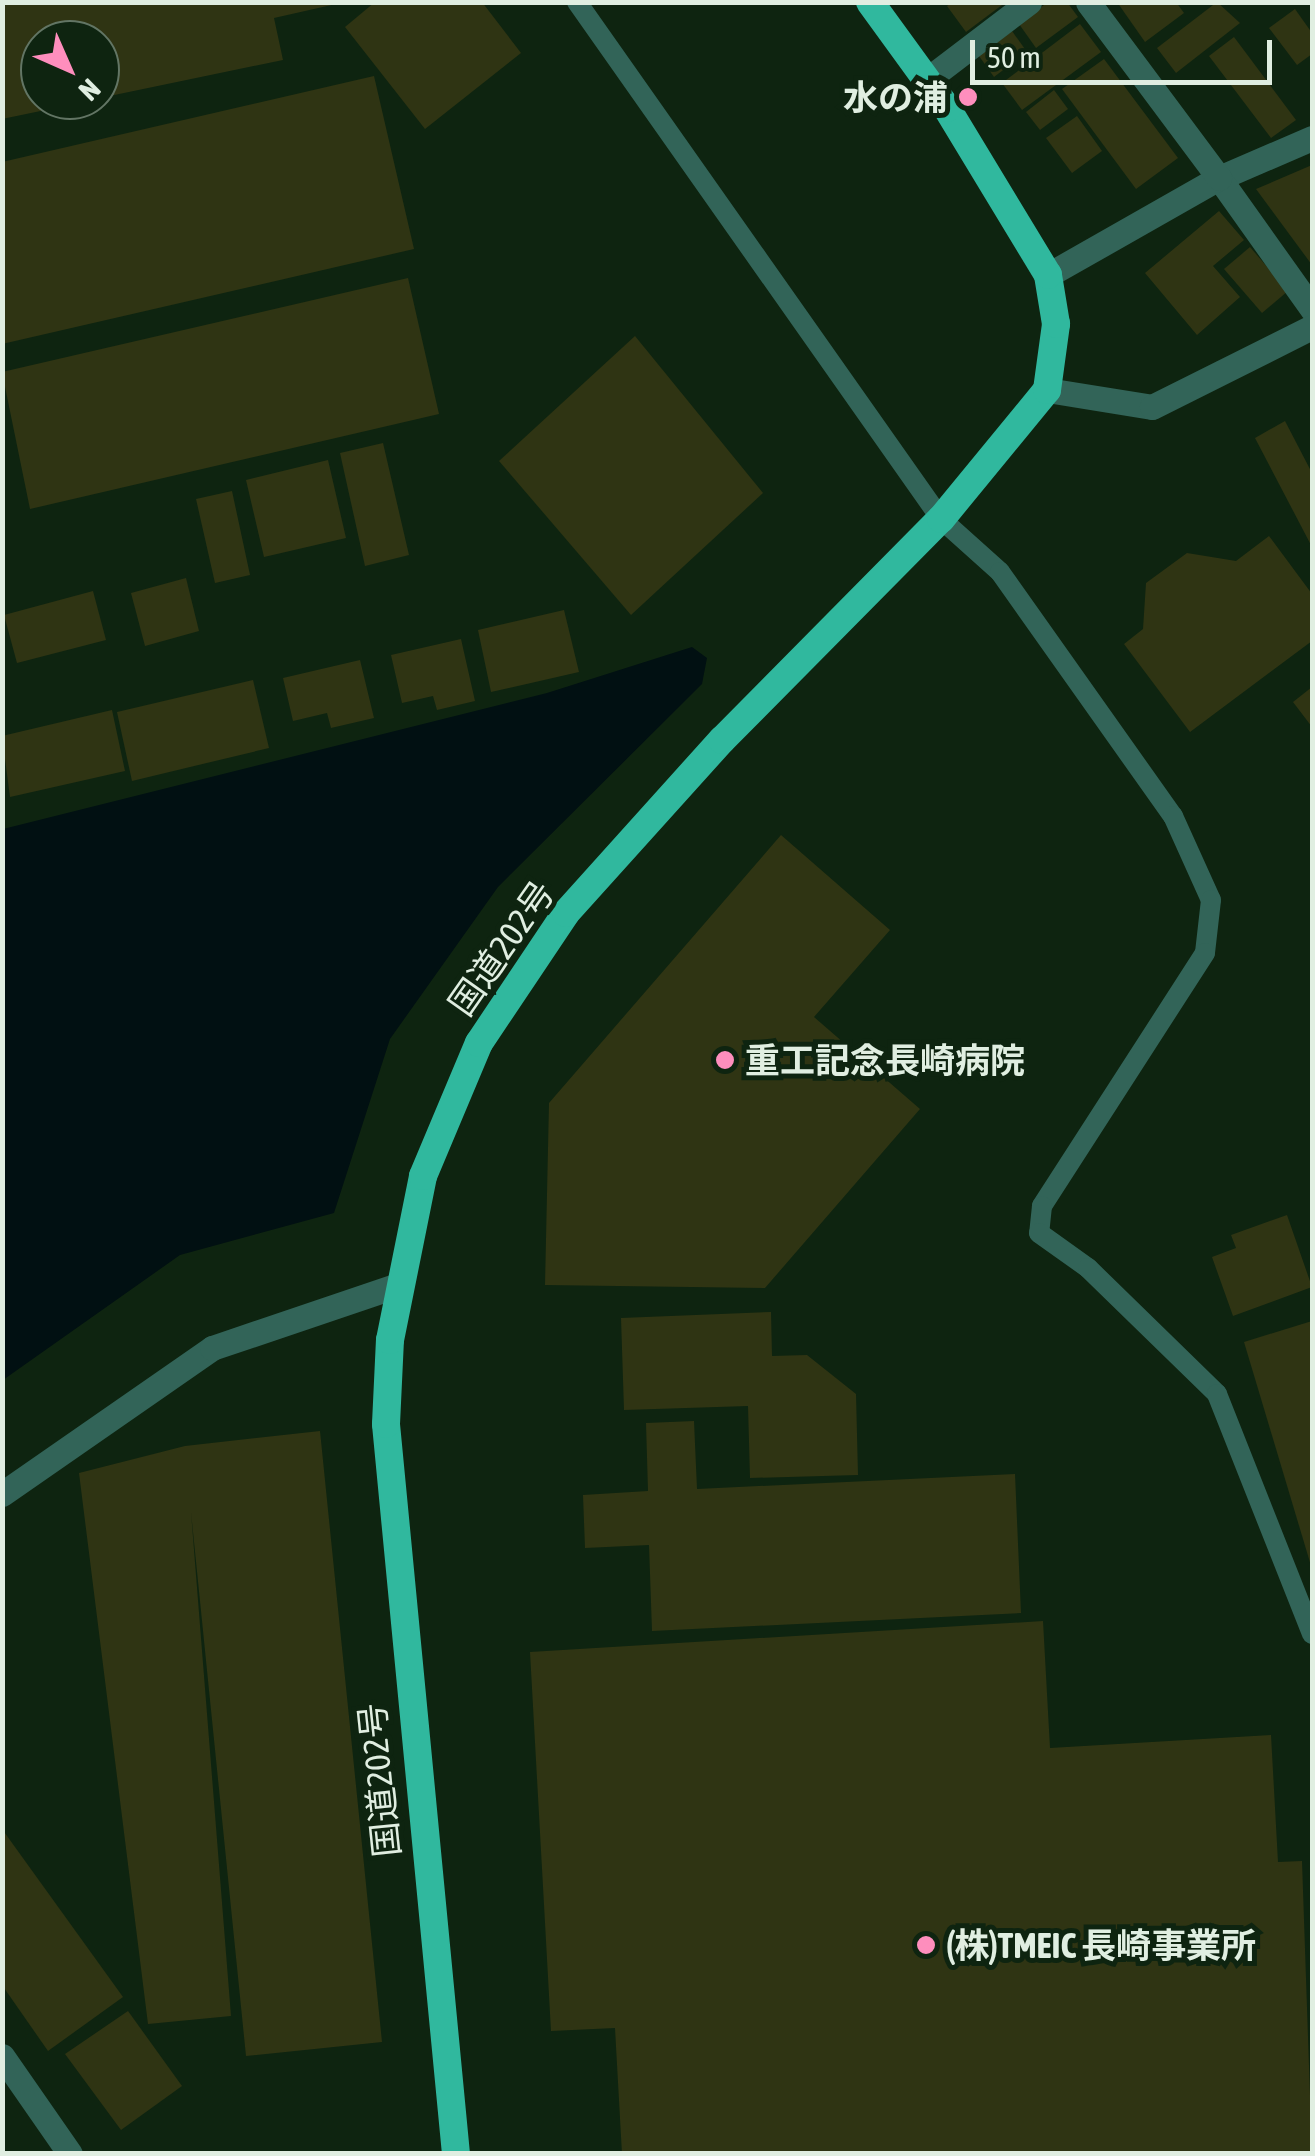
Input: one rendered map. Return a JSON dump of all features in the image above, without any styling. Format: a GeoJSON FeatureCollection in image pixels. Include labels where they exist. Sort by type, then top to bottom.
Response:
{"type":"FeatureCollection","features":[{"type":"Feature","properties":{"kind":"highway"},"geometry":{"type":"LineString","coordinates":[[870,2],[928,80],[1048,275],[1056,324],[1047,390]]}},
{"type":"Feature","properties":{"kind":"highway","name":"国道202号"},"geometry":{"type":"LineString","coordinates":[[456,2154],[391,1538],[386,1424],[401,1284],[423,1176],[452,1100],[535,955],[722,740],[941,519],[1047,390]]}},
{"type":"Feature","properties":{"kind":"street"},"geometry":{"type":"LineString","coordinates":[[928,80],[1029,2]]}},
{"type":"Feature","properties":{"kind":"street"},"geometry":{"type":"LineString","coordinates":[[1088,2],[1312,309]]}},
{"type":"Feature","properties":{"kind":"street"},"geometry":{"type":"LineString","coordinates":[[1048,275],[1219,178],[1312,138]]}},
{"type":"Feature","properties":{"kind":"street"},"geometry":{"type":"LineString","coordinates":[[1047,390],[1152,407],[1312,326]]}},
{"type":"Feature","properties":{"kind":"street"},"geometry":{"type":"LineString","coordinates":[[2,1494],[212,1348],[401,1284]]}},
{"type":"Feature","properties":{"kind":"street"},"geometry":{"type":"LineString","coordinates":[[2,2056],[70,2154]]}},
{"type":"Feature","properties":{"kind":"lane"},"geometry":{"type":"LineString","coordinates":[[577,2],[941,519],[1000,572],[1162,800],[1211,900],[1205,953],[1042,1206],[1040,1233],[1088,1268],[1218,1394],[1312,1634]]}},
{"type":"Feature","properties":{"kind":"shaded area"},"geometry":{"type":"Polygon","coordinates":[[[692,647],[707,658],[702,684],[498,887],[390,1039],[334,1213],[180,1255],[3,1380],[3,829],[547,693],[692,647]]]}},
{"type":"Feature","properties":{"kind":"building"},"geometry":{"type":"Polygon","coordinates":[[[2,2],[336,2],[274,18],[283,60],[120,94],[120,20],[20,20],[20,115],[2,119],[2,2]]]}},
{"type":"Feature","properties":{"kind":"building"},"geometry":{"type":"Polygon","coordinates":[[[375,2],[482,2],[521,53],[425,129],[345,27],[375,2]]]}},
{"type":"Feature","properties":{"kind":"building"},"geometry":{"type":"Polygon","coordinates":[[[953,2],[1006,2],[966,32],[947,6],[953,2]]]}},
{"type":"Feature","properties":{"kind":"building"},"geometry":{"type":"Polygon","coordinates":[[[1048,2],[1067,2],[1078,17],[1036,48],[1019,24],[1048,2]]]}},
{"type":"Feature","properties":{"kind":"building"},"geometry":{"type":"Polygon","coordinates":[[[1117,2],[1176,2],[1184,13],[1145,42],[1117,2]]]}},
{"type":"Feature","properties":{"kind":"building"},"geometry":{"type":"Polygon","coordinates":[[[1217,2],[1240,23],[1176,73],[1157,48],[1217,2]]]}},
{"type":"Feature","properties":{"kind":"building"},"geometry":{"type":"Polygon","coordinates":[[[1295,9],[1312,33],[1312,54],[1297,65],[1269,28],[1295,9]]]}},
{"type":"Feature","properties":{"kind":"building"},"geometry":{"type":"Polygon","coordinates":[[[1080,24],[1101,52],[1022,110],[1002,83],[1080,24]]]}},
{"type":"Feature","properties":{"kind":"building"},"geometry":{"type":"Polygon","coordinates":[[[1012,31],[1027,52],[994,77],[979,56],[1012,31]]]}},
{"type":"Feature","properties":{"kind":"building"},"geometry":{"type":"Polygon","coordinates":[[[1234,37],[1296,120],[1271,138],[1209,56],[1234,37]]]}},
{"type":"Feature","properties":{"kind":"building"},"geometry":{"type":"Polygon","coordinates":[[[1104,59],[1178,158],[1136,189],[1062,89],[1104,59]]]}},
{"type":"Feature","properties":{"kind":"building"},"geometry":{"type":"Polygon","coordinates":[[[374,76],[414,249],[2,344],[2,162],[374,76]]]}},
{"type":"Feature","properties":{"kind":"building"},"geometry":{"type":"Polygon","coordinates":[[[1054,90],[1068,109],[1040,130],[1026,112],[1054,90]]]}},
{"type":"Feature","properties":{"kind":"building"},"geometry":{"type":"Polygon","coordinates":[[[1077,116],[1102,151],[1072,173],[1046,138],[1077,116]]]}},
{"type":"Feature","properties":{"kind":"building"},"geometry":{"type":"Polygon","coordinates":[[[1312,165],[1312,265],[1256,189],[1312,165]]]}},
{"type":"Feature","properties":{"kind":"building"},"geometry":{"type":"Polygon","coordinates":[[[1219,211],[1244,240],[1213,266],[1240,297],[1197,335],[1145,273],[1219,211]]]}},
{"type":"Feature","properties":{"kind":"building"},"geometry":{"type":"Polygon","coordinates":[[[1250,247],[1288,291],[1262,313],[1224,269],[1250,247]]]}},
{"type":"Feature","properties":{"kind":"building"},"geometry":{"type":"Polygon","coordinates":[[[408,278],[439,414],[30,509],[2,372],[408,278]]]}},
{"type":"Feature","properties":{"kind":"building"},"geometry":{"type":"Polygon","coordinates":[[[635,336],[763,493],[631,615],[499,461],[635,336]]]}},
{"type":"Feature","properties":{"kind":"building"},"geometry":{"type":"Polygon","coordinates":[[[1285,421],[1312,473],[1312,547],[1255,438],[1285,421]]]}},
{"type":"Feature","properties":{"kind":"building"},"geometry":{"type":"Polygon","coordinates":[[[383,443],[409,555],[365,566],[340,453],[383,443]]]}},
{"type":"Feature","properties":{"kind":"building"},"geometry":{"type":"Polygon","coordinates":[[[328,460],[346,538],[264,557],[246,480],[328,460]]]}},
{"type":"Feature","properties":{"kind":"building"},"geometry":{"type":"Polygon","coordinates":[[[232,491],[250,575],[215,583],[196,499],[232,491]]]}},
{"type":"Feature","properties":{"kind":"building"},"geometry":{"type":"Polygon","coordinates":[[[1269,536],[1312,594],[1312,641],[1190,732],[1124,644],[1143,629],[1146,583],[1187,553],[1236,561],[1269,536]]]}},
{"type":"Feature","properties":{"kind":"building"},"geometry":{"type":"Polygon","coordinates":[[[186,578],[199,631],[145,646],[131,593],[186,578]]]}},
{"type":"Feature","properties":{"kind":"building"},"geometry":{"type":"Polygon","coordinates":[[[93,591],[106,640],[17,663],[4,615],[93,591]]]}},
{"type":"Feature","properties":{"kind":"building"},"geometry":{"type":"Polygon","coordinates":[[[564,610],[579,672],[491,692],[478,630],[564,610]]]}},
{"type":"Feature","properties":{"kind":"building"},"geometry":{"type":"Polygon","coordinates":[[[461,639],[475,701],[437,710],[433,696],[402,703],[391,655],[461,639]]]}},
{"type":"Feature","properties":{"kind":"building"},"geometry":{"type":"Polygon","coordinates":[[[360,660],[374,718],[331,728],[327,713],[293,721],[283,678],[360,660]]]}},
{"type":"Feature","properties":{"kind":"building"},"geometry":{"type":"Polygon","coordinates":[[[253,680],[269,748],[132,781],[117,712],[253,680]]]}},
{"type":"Feature","properties":{"kind":"building"},"geometry":{"type":"Polygon","coordinates":[[[1312,687],[1312,727],[1293,702],[1312,687]]]}},
{"type":"Feature","properties":{"kind":"building"},"geometry":{"type":"Polygon","coordinates":[[[112,710],[125,771],[10,797],[2,736],[112,710]]]}},
{"type":"Feature","properties":{"kind":"building","name":"重工記念長崎病院"},"geometry":{"type":"Polygon","coordinates":[[[781,835],[890,930],[814,1017],[920,1109],[765,1288],[545,1285],[549,1103],[781,835]]]}},
{"type":"Feature","properties":{"kind":"building"},"geometry":{"type":"Polygon","coordinates":[[[1287,1215],[1312,1287],[1233,1316],[1212,1257],[1236,1248],[1231,1235],[1287,1215]]]}},
{"type":"Feature","properties":{"kind":"building"},"geometry":{"type":"Polygon","coordinates":[[[771,1312],[772,1356],[807,1355],[856,1394],[858,1475],[750,1478],[748,1406],[624,1410],[621,1318],[771,1312]]]}},
{"type":"Feature","properties":{"kind":"building"},"geometry":{"type":"Polygon","coordinates":[[[1312,1321],[1312,1569],[1244,1342],[1312,1321]]]}},
{"type":"Feature","properties":{"kind":"building"},"geometry":{"type":"Polygon","coordinates":[[[694,1421],[697,1489],[1015,1474],[1021,1613],[652,1631],[649,1545],[585,1548],[583,1495],[648,1491],[646,1423],[694,1421]]]}},
{"type":"Feature","properties":{"kind":"building"},"geometry":{"type":"Polygon","coordinates":[[[320,1431],[382,2042],[246,2056],[191,1512],[231,2016],[148,2024],[79,1473],[185,1446],[320,1431]]]}},
{"type":"Feature","properties":{"kind":"building","name":"(株)TMEIC 長崎事業所"},"geometry":{"type":"Polygon","coordinates":[[[1043,1621],[1050,1748],[1271,1735],[1278,1862],[1302,1861],[1312,2154],[622,2154],[615,2028],[551,2031],[530,1652],[1043,1621]]]}},
{"type":"Feature","properties":{"kind":"building"},"geometry":{"type":"Polygon","coordinates":[[[2,1829],[123,1997],[48,2051],[2,1985],[2,1829]]]}},
{"type":"Feature","properties":{"kind":"building"},"geometry":{"type":"Polygon","coordinates":[[[128,2011],[182,2086],[121,2130],[65,2054],[128,2011]]]}},
{"type":"Feature","properties":{"kind":"place","name":"水の浦"},"geometry":{"type":"Point","coordinates":[968,97]}},
{"type":"Feature","properties":{"kind":"place","name":"重工記念長崎病院"},"geometry":{"type":"Point","coordinates":[725,1060]}},
{"type":"Feature","properties":{"kind":"place","name":"(株)TMEIC 長崎事業所"},"geometry":{"type":"Point","coordinates":[926,1945]}}]}
